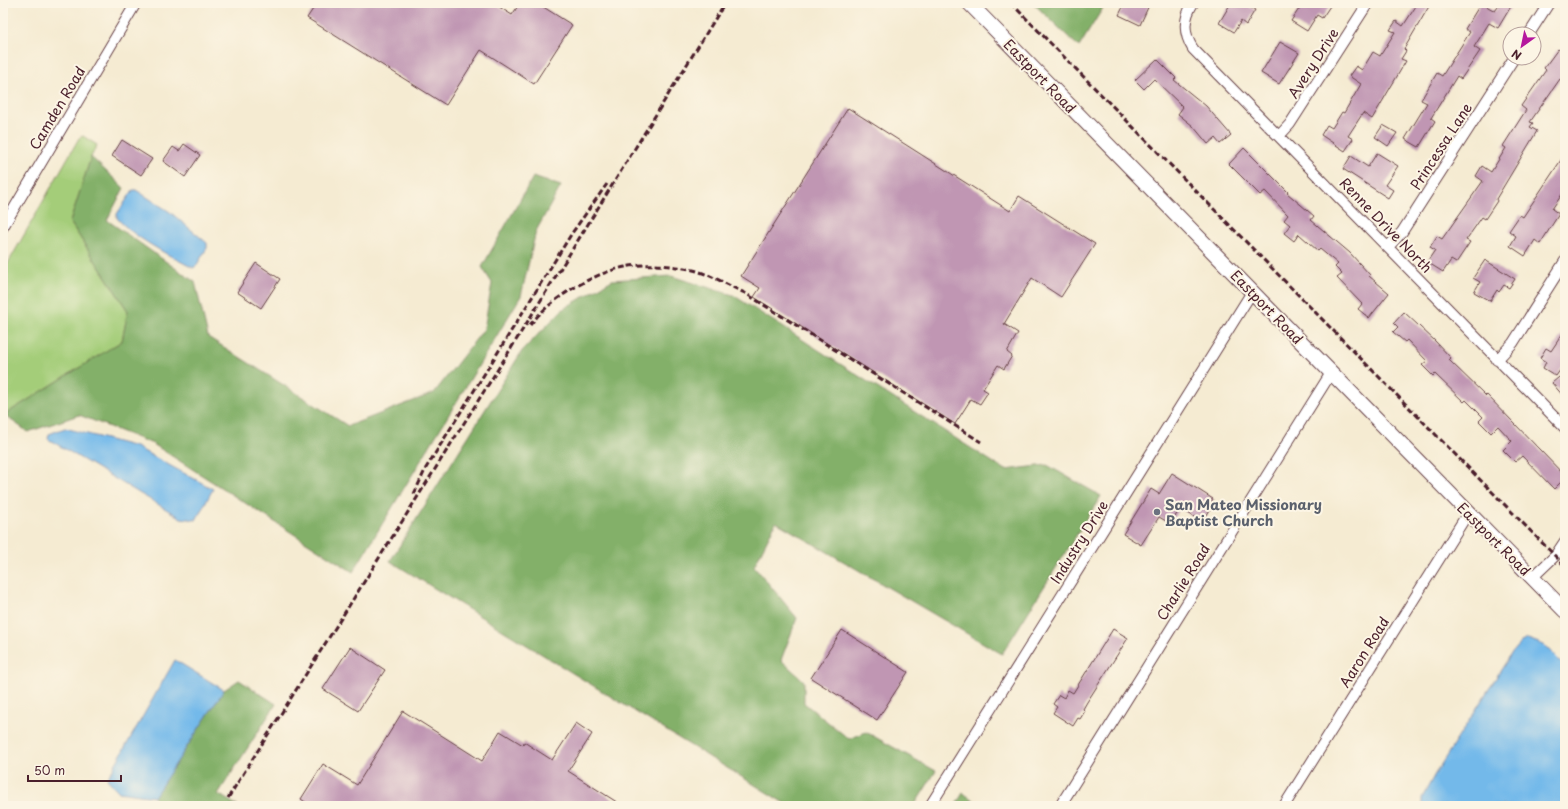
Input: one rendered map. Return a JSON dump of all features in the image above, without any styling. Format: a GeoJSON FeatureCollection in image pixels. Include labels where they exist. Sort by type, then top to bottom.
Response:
{"type":"FeatureCollection","features":[{"type":"Feature","properties":{"kind":"street","name":"Camden Road"},"geometry":{"type":"LineString","coordinates":[[3,227],[136,3]]}},
{"type":"Feature","properties":{"kind":"street","name":"Eastport Road"},"geometry":{"type":"LineString","coordinates":[[969,3],[1565,611]]}},
{"type":"Feature","properties":{"kind":"street","name":"Renne Drive North"},"geometry":{"type":"LineString","coordinates":[[1193,3],[1185,21],[1185,33],[1193,49],[1565,428]]}},
{"type":"Feature","properties":{"kind":"street","name":"Avery Drive"},"geometry":{"type":"LineString","coordinates":[[1278,136],[1290,124],[1368,3]]}},
{"type":"Feature","properties":{"kind":"street"},"geometry":{"type":"LineString","coordinates":[[1534,26],[1549,3]]}},
{"type":"Feature","properties":{"kind":"street","name":"Princessa Lane"},"geometry":{"type":"LineString","coordinates":[[1388,247],[1402,232],[1509,66]]}},
{"type":"Feature","properties":{"kind":"street"},"geometry":{"type":"LineString","coordinates":[[1498,360],[1512,343],[1565,261]]}},
{"type":"Feature","properties":{"kind":"street","name":"Industry Drive"},"geometry":{"type":"LineString","coordinates":[[930,806],[1252,292]]}},
{"type":"Feature","properties":{"kind":"street","name":"Charlie Road"},"geometry":{"type":"LineString","coordinates":[[1060,806],[1331,373]]}},
{"type":"Feature","properties":{"kind":"street","name":"Aaron Road"},"geometry":{"type":"LineString","coordinates":[[1284,806],[1468,513]]}},
{"type":"Feature","properties":{"kind":"street"},"geometry":{"type":"LineString","coordinates":[[1532,578],[1555,556],[1565,541]]}},
{"type":"Feature","properties":{"kind":"green space"},"geometry":{"type":"Polygon","coordinates":[[[1033,3],[1106,3],[1079,47],[1033,3]]]}},
{"type":"Feature","properties":{"kind":"green space"},"geometry":{"type":"Polygon","coordinates":[[[83,136],[97,145],[91,157],[70,222],[128,311],[122,341],[4,415],[3,272],[79,138],[83,136]]]}},
{"type":"Feature","properties":{"kind":"green space"},"geometry":{"type":"Polygon","coordinates":[[[91,157],[124,188],[107,220],[195,282],[208,337],[348,426],[434,393],[484,329],[492,283],[482,267],[533,177],[561,186],[536,231],[521,296],[353,572],[153,444],[79,415],[28,432],[4,415],[122,341],[128,311],[70,222],[91,157]]]}},
{"type":"Feature","properties":{"kind":"green space"},"geometry":{"type":"Polygon","coordinates":[[[671,276],[733,295],[1005,470],[1047,465],[1101,496],[1002,654],[776,522],[754,566],[797,618],[781,660],[804,681],[804,703],[849,739],[866,732],[936,771],[914,806],[789,806],[390,561],[522,351],[563,309],[612,280],[671,276]]]}},
{"type":"Feature","properties":{"kind":"green space"},"geometry":{"type":"Polygon","coordinates":[[[239,680],[276,704],[218,794],[238,806],[161,806],[154,797],[224,690],[239,680]]]}},
{"type":"Feature","properties":{"kind":"green space"},"geometry":{"type":"Polygon","coordinates":[[[963,793],[982,806],[955,806],[963,793]]]}},
{"type":"Feature","properties":{"kind":"water"},"geometry":{"type":"Polygon","coordinates":[[[133,190],[136,190],[170,212],[207,243],[207,248],[196,266],[193,268],[152,246],[132,232],[117,218],[117,214],[133,190]]]}},
{"type":"Feature","properties":{"kind":"water"},"geometry":{"type":"Polygon","coordinates":[[[65,428],[136,447],[213,489],[196,520],[181,518],[48,439],[49,434],[65,428]]]}},
{"type":"Feature","properties":{"kind":"water"},"geometry":{"type":"Polygon","coordinates":[[[1528,639],[1544,645],[1565,666],[1565,806],[1422,806],[1422,798],[1435,774],[1513,651],[1521,642],[1528,639]]]}},
{"type":"Feature","properties":{"kind":"water"},"geometry":{"type":"Polygon","coordinates":[[[175,660],[224,690],[154,797],[119,792],[107,779],[175,660]]]}},
{"type":"Feature","properties":{"kind":"building"},"geometry":{"type":"Polygon","coordinates":[[[317,3],[493,3],[512,15],[520,3],[537,3],[572,25],[534,84],[481,50],[446,105],[307,18],[317,3]]]}},
{"type":"Feature","properties":{"kind":"building"},"geometry":{"type":"Polygon","coordinates":[[[1125,3],[1150,3],[1140,25],[1119,15],[1125,3]]]}},
{"type":"Feature","properties":{"kind":"building"},"geometry":{"type":"Polygon","coordinates":[[[1231,3],[1243,3],[1255,10],[1246,25],[1241,21],[1234,32],[1219,23],[1231,3]]]}},
{"type":"Feature","properties":{"kind":"building"},"geometry":{"type":"Polygon","coordinates":[[[1303,3],[1332,3],[1322,18],[1317,15],[1307,31],[1291,21],[1303,3]]]}},
{"type":"Feature","properties":{"kind":"building"},"geometry":{"type":"Polygon","coordinates":[[[1418,3],[1431,3],[1404,49],[1406,51],[1401,59],[1406,61],[1372,119],[1363,113],[1348,136],[1353,139],[1345,151],[1321,135],[1327,125],[1332,128],[1342,112],[1344,113],[1361,84],[1349,76],[1356,66],[1362,70],[1373,52],[1380,56],[1395,32],[1390,30],[1396,21],[1403,26],[1418,3]]]}},
{"type":"Feature","properties":{"kind":"building"},"geometry":{"type":"Polygon","coordinates":[[[1481,3],[1495,11],[1501,3],[1513,3],[1498,28],[1489,23],[1474,47],[1480,51],[1461,79],[1457,76],[1431,118],[1435,121],[1419,147],[1405,139],[1427,103],[1421,100],[1437,73],[1442,76],[1470,32],[1465,29],[1481,3]]]}},
{"type":"Feature","properties":{"kind":"building"},"geometry":{"type":"Polygon","coordinates":[[[1280,42],[1299,53],[1279,84],[1261,73],[1280,42]]]}},
{"type":"Feature","properties":{"kind":"building"},"geometry":{"type":"Polygon","coordinates":[[[1558,49],[1565,54],[1565,83],[1560,79],[1530,122],[1533,123],[1530,127],[1537,131],[1496,199],[1497,201],[1485,219],[1482,217],[1466,240],[1470,242],[1456,263],[1451,260],[1443,272],[1427,262],[1435,250],[1430,247],[1437,236],[1442,239],[1483,181],[1476,176],[1482,166],[1491,172],[1506,148],[1503,146],[1526,110],[1521,106],[1546,70],[1544,68],[1558,49]]]}},
{"type":"Feature","properties":{"kind":"building"},"geometry":{"type":"Polygon","coordinates":[[[1157,59],[1176,78],[1174,80],[1206,106],[1231,135],[1220,144],[1215,138],[1208,144],[1193,126],[1178,114],[1183,107],[1154,79],[1144,89],[1135,80],[1157,59]]]}},
{"type":"Feature","properties":{"kind":"building"},"geometry":{"type":"Polygon","coordinates":[[[848,108],[1010,211],[1019,196],[1095,244],[1061,297],[1032,278],[1004,324],[1018,333],[1007,352],[1012,356],[1004,369],[998,365],[983,389],[988,392],[980,404],[971,399],[955,424],[754,297],[760,288],[741,276],[848,108]]]}},
{"type":"Feature","properties":{"kind":"building"},"geometry":{"type":"Polygon","coordinates":[[[1383,125],[1397,133],[1388,146],[1375,137],[1383,125]]]}},
{"type":"Feature","properties":{"kind":"building"},"geometry":{"type":"Polygon","coordinates":[[[122,140],[152,159],[141,175],[112,156],[122,140]]]}},
{"type":"Feature","properties":{"kind":"building"},"geometry":{"type":"Polygon","coordinates":[[[184,144],[200,155],[185,177],[163,161],[173,147],[179,151],[184,144]]]}},
{"type":"Feature","properties":{"kind":"building"},"geometry":{"type":"Polygon","coordinates":[[[1244,148],[1288,192],[1287,193],[1314,216],[1311,220],[1350,253],[1370,275],[1369,276],[1389,293],[1369,318],[1358,309],[1362,304],[1337,278],[1342,274],[1335,267],[1338,264],[1320,249],[1318,251],[1299,234],[1294,241],[1284,233],[1290,225],[1284,220],[1288,215],[1265,191],[1260,195],[1229,164],[1244,148]]]}},
{"type":"Feature","properties":{"kind":"building"},"geometry":{"type":"Polygon","coordinates":[[[1377,153],[1398,166],[1385,185],[1393,190],[1388,198],[1343,169],[1351,156],[1368,167],[1377,153]]]}},
{"type":"Feature","properties":{"kind":"building"},"geometry":{"type":"Polygon","coordinates":[[[1565,154],[1565,190],[1552,209],[1559,214],[1540,244],[1535,240],[1525,256],[1510,246],[1516,236],[1509,231],[1520,215],[1523,217],[1565,154]]]}},
{"type":"Feature","properties":{"kind":"building"},"geometry":{"type":"Polygon","coordinates":[[[1485,260],[1515,279],[1509,288],[1504,285],[1499,292],[1497,290],[1490,301],[1474,292],[1480,282],[1473,278],[1485,260]]]}},
{"type":"Feature","properties":{"kind":"building"},"geometry":{"type":"Polygon","coordinates":[[[256,263],[280,279],[261,308],[237,292],[256,263]]]}},
{"type":"Feature","properties":{"kind":"building"},"geometry":{"type":"Polygon","coordinates":[[[1404,312],[1435,341],[1451,358],[1449,360],[1486,396],[1487,395],[1565,476],[1565,478],[1554,489],[1522,456],[1515,462],[1503,450],[1512,441],[1498,426],[1491,433],[1479,421],[1483,417],[1466,400],[1464,402],[1435,374],[1433,376],[1422,365],[1427,361],[1407,340],[1405,342],[1393,332],[1398,327],[1394,323],[1404,312]]]}},
{"type":"Feature","properties":{"kind":"building"},"geometry":{"type":"Polygon","coordinates":[[[1565,330],[1565,363],[1556,376],[1543,368],[1546,362],[1540,358],[1546,348],[1551,351],[1565,330]]]}},
{"type":"Feature","properties":{"kind":"building"},"geometry":{"type":"Polygon","coordinates":[[[1565,372],[1565,398],[1552,383],[1565,372]]]}},
{"type":"Feature","properties":{"kind":"building","name":"San Mateo Missionary Baptist Church"},"geometry":{"type":"Polygon","coordinates":[[[1172,473],[1213,499],[1210,504],[1213,505],[1205,518],[1202,515],[1199,520],[1180,508],[1171,524],[1159,517],[1141,545],[1123,534],[1151,489],[1159,494],[1172,473]]]}},
{"type":"Feature","properties":{"kind":"building"},"geometry":{"type":"Polygon","coordinates":[[[1113,629],[1128,638],[1087,702],[1083,709],[1085,711],[1080,719],[1078,718],[1073,726],[1053,713],[1057,707],[1053,704],[1059,695],[1064,698],[1068,690],[1073,693],[1113,629]]]}},
{"type":"Feature","properties":{"kind":"building"},"geometry":{"type":"Polygon","coordinates":[[[842,630],[908,672],[877,720],[811,678],[842,630]]]}},
{"type":"Feature","properties":{"kind":"building"},"geometry":{"type":"Polygon","coordinates":[[[350,647],[385,670],[358,711],[323,689],[350,647]]]}},
{"type":"Feature","properties":{"kind":"building"},"geometry":{"type":"Polygon","coordinates":[[[403,711],[482,761],[500,731],[523,745],[524,742],[552,760],[576,723],[592,734],[568,771],[623,806],[311,806],[301,799],[323,764],[357,785],[403,711]]]}},
{"type":"Feature","properties":{"kind":"railway"},"geometry":{"type":"LineString","coordinates":[[228,798],[510,350],[725,3]]}},
{"type":"Feature","properties":{"kind":"railway"},"geometry":{"type":"LineString","coordinates":[[1011,3],[1565,566]]}},
{"type":"Feature","properties":{"kind":"railway"},"geometry":{"type":"LineString","coordinates":[[414,494],[426,468],[572,233],[607,184]]}},
{"type":"Feature","properties":{"kind":"railway"},"geometry":{"type":"LineString","coordinates":[[530,325],[549,306],[573,288],[612,270],[632,266],[648,265],[674,266],[689,269],[711,276],[745,293],[981,442]]}},
{"type":"Feature","properties":{"kind":"place","name":"San Mateo Missionary Baptist Church"},"geometry":{"type":"Point","coordinates":[1157,512]}}]}
